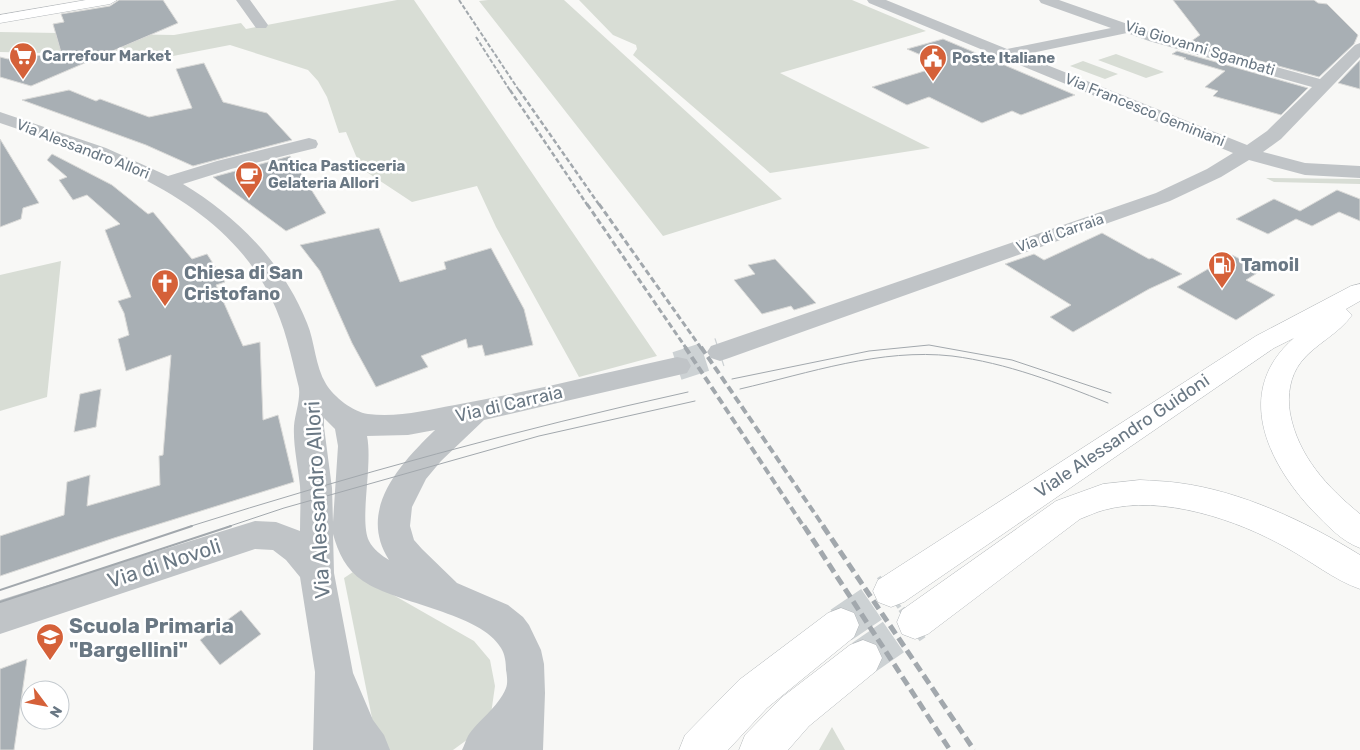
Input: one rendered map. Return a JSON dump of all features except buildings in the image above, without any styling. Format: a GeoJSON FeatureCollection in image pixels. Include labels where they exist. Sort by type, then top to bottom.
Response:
{"type":"FeatureCollection","features":[{"type":"Feature","properties":{"kind":"main road"},"geometry":{"type":"LineString","coordinates":[[0,18],[110,0]]}},
{"type":"Feature","properties":{"kind":"main road","name":"Viale Alessandro Guidoni"},"geometry":{"type":"LineString","coordinates":[[891,591],[1244,355],[1293,325],[1360,291]]}},
{"type":"Feature","properties":{"kind":"main road"},"geometry":{"type":"LineString","coordinates":[[1360,299],[1303,344],[1282,370],[1275,399],[1276,426],[1299,471],[1332,508],[1360,534]]}},
{"type":"Feature","properties":{"kind":"main road","name":"Viale Alessandro Guidoni"},"geometry":{"type":"LineString","coordinates":[[914,622],[1068,510],[1091,500],[1122,494],[1175,496],[1213,503],[1247,513],[1289,532],[1360,574]]}},
{"type":"Feature","properties":{"kind":"main road"},"geometry":{"type":"LineString","coordinates":[[713,736],[753,694],[841,625]]}},
{"type":"Feature","properties":{"kind":"main road"},"geometry":{"type":"LineString","coordinates":[[760,750],[795,712],[863,658]]}},
{"type":"Feature","properties":{"kind":"street"},"geometry":{"type":"LineString","coordinates":[[243,0],[261,25]]}},
{"type":"Feature","properties":{"kind":"street","name":"Via Francesco Geminiani"},"geometry":{"type":"LineString","coordinates":[[874,0],[1278,163],[1298,168],[1360,172]]}},
{"type":"Feature","properties":{"kind":"street","name":"Via Giovanni Sgambati"},"geometry":{"type":"LineString","coordinates":[[1046,0],[1127,29],[1325,85]]}},
{"type":"Feature","properties":{"kind":"street"},"geometry":{"type":"LineString","coordinates":[[1005,54],[1127,29]]}},
{"type":"Feature","properties":{"kind":"street","name":"Via di Carraia"},"geometry":{"type":"LineString","coordinates":[[720,352],[1146,203],[1214,173],[1274,135],[1360,48]]}},
{"type":"Feature","properties":{"kind":"street"},"geometry":{"type":"LineString","coordinates":[[1259,67],[1272,56]]}},
{"type":"Feature","properties":{"kind":"street","name":"Via Alessandro Allori"},"geometry":{"type":"LineString","coordinates":[[0,117],[106,155],[166,183],[188,196],[246,245],[284,298],[297,330],[313,386],[320,397],[342,415],[348,426],[352,442],[350,535],[355,549],[370,568],[400,581],[447,596]]}},
{"type":"Feature","properties":{"kind":"street","name":"Via Alessandro Allori"},"geometry":{"type":"LineString","coordinates":[[166,183],[224,165],[309,144]]}},
{"type":"Feature","properties":{"kind":"street","name":"Via di Carraia"},"geometry":{"type":"LineString","coordinates":[[342,415],[364,425],[408,424],[475,412],[677,366]]}},
{"type":"Feature","properties":{"kind":"street","name":"Via Alessandro Allori"},"geometry":{"type":"LineString","coordinates":[[313,386],[309,427],[316,488],[317,573],[334,672],[334,750]]}},
{"type":"Feature","properties":{"kind":"street"},"geometry":{"type":"LineString","coordinates":[[475,412],[427,455],[414,471],[400,496],[393,522],[395,537],[402,550],[447,596],[501,621],[517,638],[526,670],[522,750]]}},
{"type":"Feature","properties":{"kind":"street","name":"Via di Novoli"},"geometry":{"type":"LineString","coordinates":[[0,617],[255,535],[273,534],[287,540],[299,549],[317,573]]}},
{"type":"Feature","properties":{"kind":"street","name":"Via Alessandro Allori"},"geometry":{"type":"LineString","coordinates":[[334,672],[359,734],[369,750]]}},
{"type":"Feature","properties":{"kind":"street"},"geometry":{"type":"LineString","coordinates":[[483,750],[512,718],[525,694]]}},
{"type":"Feature","properties":{"kind":"street"},"geometry":{"type":"LineString","coordinates":[[779,750],[795,712]]}},
{"type":"Feature","properties":{"kind":"street"},"geometry":{"type":"LineString","coordinates":[[680,750],[713,736]]}},
{"type":"Feature","properties":{"kind":"shaded area"},"geometry":{"type":"Polygon","coordinates":[[[397,0],[414,0],[657,356],[579,377],[496,227],[477,186],[412,202],[365,171],[356,156],[346,132],[339,133],[327,97],[318,81],[308,70],[230,45],[173,56],[0,52],[0,32],[174,35],[241,23],[246,29],[397,0]]]}},
{"type":"Feature","properties":{"kind":"shaded area"},"geometry":{"type":"Polygon","coordinates":[[[564,0],[782,199],[663,236],[479,1],[564,0]]]}},
{"type":"Feature","properties":{"kind":"shaded area"},"geometry":{"type":"Polygon","coordinates":[[[579,0],[852,0],[926,31],[780,73],[930,148],[770,173],[633,55],[637,49],[636,45],[613,35],[579,0]]]}},
{"type":"Feature","properties":{"kind":"shaded area"},"geometry":{"type":"Polygon","coordinates":[[[1116,54],[1164,72],[1146,78],[1098,60],[1116,54]]]}},
{"type":"Feature","properties":{"kind":"shaded area"},"geometry":{"type":"Polygon","coordinates":[[[1083,61],[1118,74],[1105,79],[1070,66],[1083,61]]]}},
{"type":"Feature","properties":{"kind":"shaded area"},"geometry":{"type":"Polygon","coordinates":[[[1266,178],[1360,179],[1360,184],[1274,182],[1266,178]]]}},
{"type":"Feature","properties":{"kind":"shaded area"},"geometry":{"type":"Polygon","coordinates":[[[61,261],[47,397],[0,411],[0,275],[61,261]]]}},
{"type":"Feature","properties":{"kind":"shaded area"},"geometry":{"type":"Polygon","coordinates":[[[353,572],[474,641],[490,660],[495,686],[491,714],[475,734],[453,750],[389,750],[375,733],[344,578],[353,572]]]}},
{"type":"Feature","properties":{"kind":"shaded area"},"geometry":{"type":"Polygon","coordinates":[[[832,727],[845,750],[819,750],[832,727]]]}},
{"type":"Feature","properties":{"kind":"tunnel"},"geometry":{"type":"LineString","coordinates":[[677,366],[720,352]]}},
{"type":"Feature","properties":{"kind":"tunnel"},"geometry":{"type":"LineString","coordinates":[[841,625],[891,591]]}},
{"type":"Feature","properties":{"kind":"tunnel"},"geometry":{"type":"LineString","coordinates":[[863,658],[915,622]]}},
{"type":"Feature","properties":{"kind":"tram line"},"geometry":{"type":"LineString","coordinates":[[732,379],[869,351],[929,345],[1012,360],[1111,393]]}},
{"type":"Feature","properties":{"kind":"tram line"},"geometry":{"type":"LineString","coordinates":[[740,389],[845,364],[872,359],[925,354],[952,356],[993,363],[1051,381],[1108,403]]}},
{"type":"Feature","properties":{"kind":"tram line"},"geometry":{"type":"LineString","coordinates":[[188,527],[436,454],[562,421],[688,392]]}},
{"type":"Feature","properties":{"kind":"tram line"},"geometry":{"type":"LineString","coordinates":[[227,527],[284,508],[539,436],[695,401]]}},
{"type":"Feature","properties":{"kind":"tram line"},"geometry":{"type":"LineString","coordinates":[[0,590],[192,526]]}},
{"type":"Feature","properties":{"kind":"tram line"},"geometry":{"type":"LineString","coordinates":[[0,602],[231,526]]}},
{"type":"Feature","properties":{"kind":"railway"},"geometry":{"type":"LineString","coordinates":[[459,0],[520,92]]}},
{"type":"Feature","properties":{"kind":"railway"},"geometry":{"type":"LineString","coordinates":[[476,37],[511,92]]}},
{"type":"Feature","properties":{"kind":"railway"},"geometry":{"type":"LineString","coordinates":[[510,90],[588,206]]}},
{"type":"Feature","properties":{"kind":"railway"},"geometry":{"type":"LineString","coordinates":[[519,90],[600,206]]}},
{"type":"Feature","properties":{"kind":"railway"},"geometry":{"type":"LineString","coordinates":[[587,204],[686,348]]}},
{"type":"Feature","properties":{"kind":"railway"},"geometry":{"type":"LineString","coordinates":[[599,204],[701,348]]}},
{"type":"Feature","properties":{"kind":"railway"},"geometry":{"type":"LineString","coordinates":[[685,347],[804,527]]}},
{"type":"Feature","properties":{"kind":"railway"},"geometry":{"type":"LineString","coordinates":[[701,347],[824,527]]}},
{"type":"Feature","properties":{"kind":"railway"},"geometry":{"type":"LineString","coordinates":[[804,526],[950,750]]}},
{"type":"Feature","properties":{"kind":"railway"},"geometry":{"type":"LineString","coordinates":[[823,526],[974,750]]}},
{"type":"Feature","properties":{"kind":"place","name":"Carrefour Market"},"geometry":{"type":"Point","coordinates":[23,80]}},
{"type":"Feature","properties":{"kind":"place","name":"Poste Italiane"},"geometry":{"type":"Point","coordinates":[933,82]}},
{"type":"Feature","properties":{"kind":"place","name":"Antica Pasticceria Gelateria Allori"},"geometry":{"type":"Point","coordinates":[249,199]}},
{"type":"Feature","properties":{"kind":"place","name":"Tamoil"},"geometry":{"type":"Point","coordinates":[1222,289]}},
{"type":"Feature","properties":{"kind":"place","name":"Chiesa di San Cristofano"},"geometry":{"type":"Point","coordinates":[165,307]}},
{"type":"Feature","properties":{"kind":"place","name":"Scuola Primaria \"Bargellini\""},"geometry":{"type":"Point","coordinates":[50,661]}}]}
